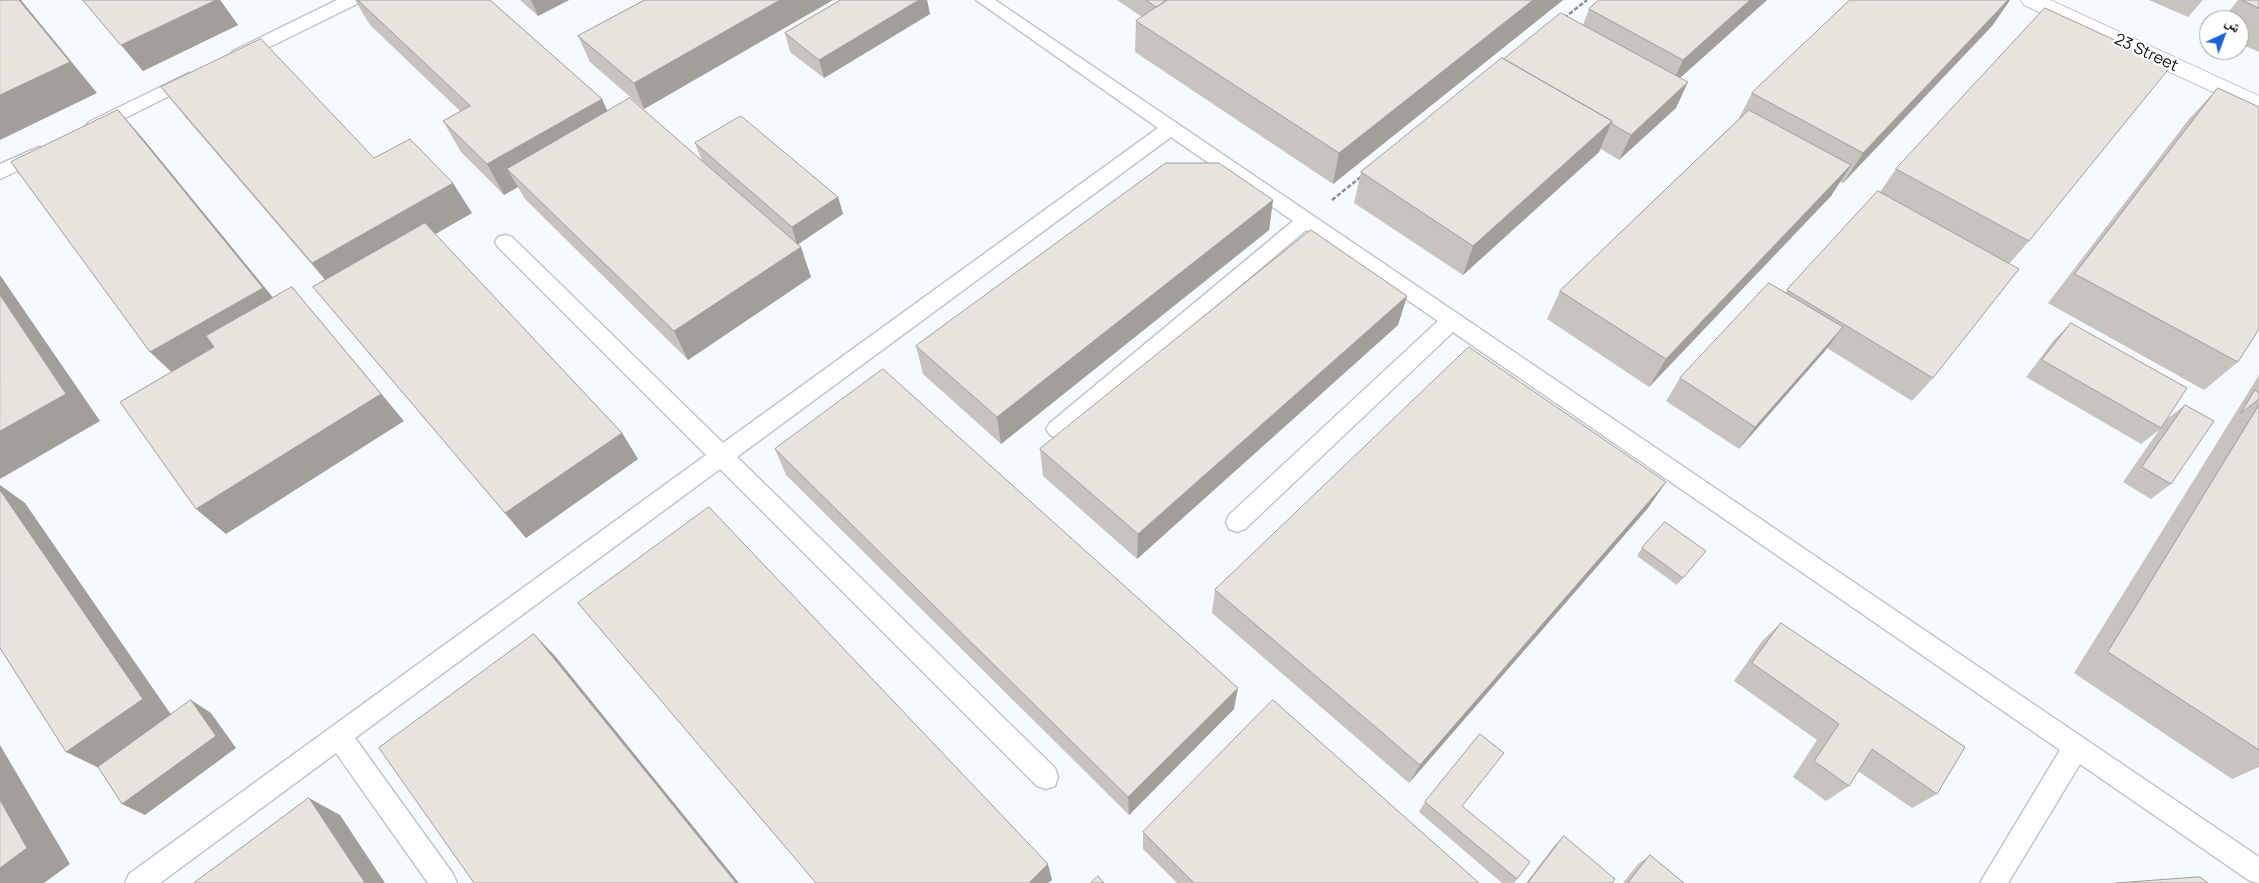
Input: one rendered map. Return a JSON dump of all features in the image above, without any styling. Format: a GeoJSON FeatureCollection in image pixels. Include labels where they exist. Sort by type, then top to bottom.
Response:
{"type":"FeatureCollection","features":[{"type":"Feature","properties":{"kind":"street","name":"23 Street"},"geometry":{"type":"LineString","coordinates":[[2032,0],[2259,105]]}},
{"type":"Feature","properties":{"kind":"lane"},"geometry":{"type":"LineString","coordinates":[[228,60],[351,0]]}},
{"type":"Feature","properties":{"kind":"lane"},"geometry":{"type":"LineString","coordinates":[[984,0],[2259,872]]}},
{"type":"Feature","properties":{"kind":"lane"},"geometry":{"type":"LineString","coordinates":[[79,134],[202,73]]}},
{"type":"Feature","properties":{"kind":"lane"},"geometry":{"type":"LineString","coordinates":[[138,883],[1170,128]]}},
{"type":"Feature","properties":{"kind":"lane"},"geometry":{"type":"LineString","coordinates":[[0,172],[53,146]]}},
{"type":"Feature","properties":{"kind":"lane"},"geometry":{"type":"LineString","coordinates":[[1057,429],[1306,220]]}},
{"type":"Feature","properties":{"kind":"lane"},"geometry":{"type":"LineString","coordinates":[[505,242],[1046,777]]}},
{"type":"Feature","properties":{"kind":"lane"},"geometry":{"type":"LineString","coordinates":[[1237,522],[1453,320]]}},
{"type":"Feature","properties":{"kind":"lane"},"geometry":{"type":"LineString","coordinates":[[339,736],[444,883]]}},
{"type":"Feature","properties":{"kind":"lane"},"geometry":{"type":"LineString","coordinates":[[1993,883],[2076,747]]}},
{"type":"Feature","properties":{"kind":"path"},"geometry":{"type":"LineString","coordinates":[[1564,18],[1587,0]]}},
{"type":"Feature","properties":{"kind":"path"},"geometry":{"type":"LineString","coordinates":[[1306,220],[1369,171]]}},
{"type":"Feature","properties":{"kind":"building"},"geometry":{"type":"Polygon","coordinates":[[[0,0],[19,0],[70,62],[0,95],[0,0]]]}},
{"type":"Feature","properties":{"kind":"building"},"geometry":{"type":"Polygon","coordinates":[[[83,0],[216,0],[121,45],[83,0]]]}},
{"type":"Feature","properties":{"kind":"building"},"geometry":{"type":"Polygon","coordinates":[[[358,0],[490,0],[602,99],[487,164],[443,121],[470,106],[358,0]]]}},
{"type":"Feature","properties":{"kind":"building"},"geometry":{"type":"Polygon","coordinates":[[[645,0],[780,0],[634,83],[578,36],[645,0]]]}},
{"type":"Feature","properties":{"kind":"building"},"geometry":{"type":"Polygon","coordinates":[[[841,0],[919,0],[819,60],[785,33],[841,0]]]}},
{"type":"Feature","properties":{"kind":"building"},"geometry":{"type":"Polygon","coordinates":[[[1146,0],[1167,0],[1157,7],[1146,0]]]}},
{"type":"Feature","properties":{"kind":"building"},"geometry":{"type":"Polygon","coordinates":[[[1167,0],[1533,0],[1339,153],[1136,21],[1167,0]]]}},
{"type":"Feature","properties":{"kind":"building"},"geometry":{"type":"Polygon","coordinates":[[[1599,0],[1750,0],[1683,60],[1589,9],[1599,0]]]}},
{"type":"Feature","properties":{"kind":"building"},"geometry":{"type":"Polygon","coordinates":[[[1850,0],[2008,0],[1863,153],[1752,93],[1850,0]]]}},
{"type":"Feature","properties":{"kind":"building"},"geometry":{"type":"Polygon","coordinates":[[[2242,0],[2259,0],[2259,8],[2242,0]]]}},
{"type":"Feature","properties":{"kind":"building"},"geometry":{"type":"Polygon","coordinates":[[[2045,8],[2171,66],[2029,241],[1896,169],[2045,8]]]}},
{"type":"Feature","properties":{"kind":"building"},"geometry":{"type":"Polygon","coordinates":[[[1561,13],[1688,82],[1631,135],[1612,124],[1612,121],[1504,59],[1561,13]]]}},
{"type":"Feature","properties":{"kind":"building"},"geometry":{"type":"Polygon","coordinates":[[[261,39],[374,158],[410,139],[453,183],[312,263],[161,87],[261,39]]]}},
{"type":"Feature","properties":{"kind":"building"},"geometry":{"type":"Polygon","coordinates":[[[1502,58],[1612,121],[1473,246],[1361,172],[1502,58]]]}},
{"type":"Feature","properties":{"kind":"building"},"geometry":{"type":"Polygon","coordinates":[[[2218,88],[2259,107],[2259,329],[2238,362],[2075,274],[2218,88]]]}},
{"type":"Feature","properties":{"kind":"building"},"geometry":{"type":"Polygon","coordinates":[[[630,98],[801,247],[674,331],[507,169],[630,98]]]}},
{"type":"Feature","properties":{"kind":"building"},"geometry":{"type":"Polygon","coordinates":[[[118,110],[263,288],[150,352],[11,162],[118,110]]]}},
{"type":"Feature","properties":{"kind":"building"},"geometry":{"type":"Polygon","coordinates":[[[1749,110],[1851,165],[1666,359],[1560,291],[1749,110]]]}},
{"type":"Feature","properties":{"kind":"building"},"geometry":{"type":"Polygon","coordinates":[[[741,116],[838,197],[792,227],[695,143],[741,116]]]}},
{"type":"Feature","properties":{"kind":"building"},"geometry":{"type":"Polygon","coordinates":[[[1166,163],[1219,163],[1273,200],[997,417],[916,346],[1166,163]]]}},
{"type":"Feature","properties":{"kind":"building"},"geometry":{"type":"Polygon","coordinates":[[[1878,191],[2019,269],[1933,378],[1787,290],[1878,191]]]}},
{"type":"Feature","properties":{"kind":"building"},"geometry":{"type":"Polygon","coordinates":[[[425,223],[622,433],[505,513],[313,287],[425,223]]]}},
{"type":"Feature","properties":{"kind":"building"},"geometry":{"type":"Polygon","coordinates":[[[1311,230],[1407,296],[1138,534],[1040,449],[1311,230]]]}},
{"type":"Feature","properties":{"kind":"building"},"geometry":{"type":"Polygon","coordinates":[[[1769,283],[1843,327],[1755,427],[1680,378],[1769,283]]]}},
{"type":"Feature","properties":{"kind":"building"},"geometry":{"type":"Polygon","coordinates":[[[292,287],[381,394],[196,509],[120,402],[214,347],[206,336],[292,287]]]}},
{"type":"Feature","properties":{"kind":"building"},"geometry":{"type":"Polygon","coordinates":[[[0,295],[66,394],[0,431],[0,295]]]}},
{"type":"Feature","properties":{"kind":"building"},"geometry":{"type":"Polygon","coordinates":[[[2071,323],[2187,388],[2161,428],[2042,360],[2071,323]]]}},
{"type":"Feature","properties":{"kind":"building"},"geometry":{"type":"Polygon","coordinates":[[[1469,347],[1666,482],[1420,765],[1215,590],[1469,347]]]}},
{"type":"Feature","properties":{"kind":"building"},"geometry":{"type":"Polygon","coordinates":[[[883,369],[1238,688],[1128,797],[775,449],[883,369]]]}},
{"type":"Feature","properties":{"kind":"building"},"geometry":{"type":"Polygon","coordinates":[[[2255,390],[2259,393],[2259,399],[2241,413],[2255,390]]]}},
{"type":"Feature","properties":{"kind":"building"},"geometry":{"type":"Polygon","coordinates":[[[2185,405],[2214,421],[2171,484],[2142,467],[2185,405]]]}},
{"type":"Feature","properties":{"kind":"building"},"geometry":{"type":"Polygon","coordinates":[[[2259,405],[2259,750],[2108,652],[2259,405]]]}},
{"type":"Feature","properties":{"kind":"building"},"geometry":{"type":"Polygon","coordinates":[[[0,490],[143,699],[66,752],[0,648],[0,490]]]}},
{"type":"Feature","properties":{"kind":"building"},"geometry":{"type":"Polygon","coordinates":[[[709,507],[1048,864],[1029,883],[816,883],[578,603],[709,507]]]}},
{"type":"Feature","properties":{"kind":"building"},"geometry":{"type":"Polygon","coordinates":[[[1665,522],[1706,551],[1683,578],[1642,548],[1665,522]]]}},
{"type":"Feature","properties":{"kind":"building"},"geometry":{"type":"Polygon","coordinates":[[[1781,623],[1965,747],[1937,794],[1872,749],[1849,786],[1814,761],[1839,724],[1752,663],[1781,623]]]}},
{"type":"Feature","properties":{"kind":"building"},"geometry":{"type":"Polygon","coordinates":[[[534,634],[736,883],[474,883],[379,748],[534,634]]]}},
{"type":"Feature","properties":{"kind":"building"},"geometry":{"type":"Polygon","coordinates":[[[191,700],[216,736],[122,804],[98,767],[191,700]]]}},
{"type":"Feature","properties":{"kind":"building"},"geometry":{"type":"Polygon","coordinates":[[[1273,700],[1479,883],[1194,883],[1143,832],[1273,700]]]}},
{"type":"Feature","properties":{"kind":"building"},"geometry":{"type":"Polygon","coordinates":[[[1480,734],[1504,753],[1462,806],[1530,862],[1517,879],[1425,802],[1480,734]]]}},
{"type":"Feature","properties":{"kind":"building"},"geometry":{"type":"Polygon","coordinates":[[[309,798],[365,883],[194,883],[309,798]]]}},
{"type":"Feature","properties":{"kind":"building"},"geometry":{"type":"Polygon","coordinates":[[[0,800],[27,848],[0,868],[0,800]]]}},
{"type":"Feature","properties":{"kind":"building"},"geometry":{"type":"Polygon","coordinates":[[[1564,836],[1615,879],[1612,883],[1528,883],[1564,836]]]}},
{"type":"Feature","properties":{"kind":"building"},"geometry":{"type":"Polygon","coordinates":[[[1650,855],[1684,883],[1628,883],[1650,855]]]}},
{"type":"Feature","properties":{"kind":"building"},"geometry":{"type":"Polygon","coordinates":[[[1098,876],[1104,883],[1091,883],[1098,876]]]}},
{"type":"Feature","properties":{"kind":"building"},"geometry":{"type":"Polygon","coordinates":[[[2200,877],[2208,883],[2116,883],[2200,877]]]}}]}
